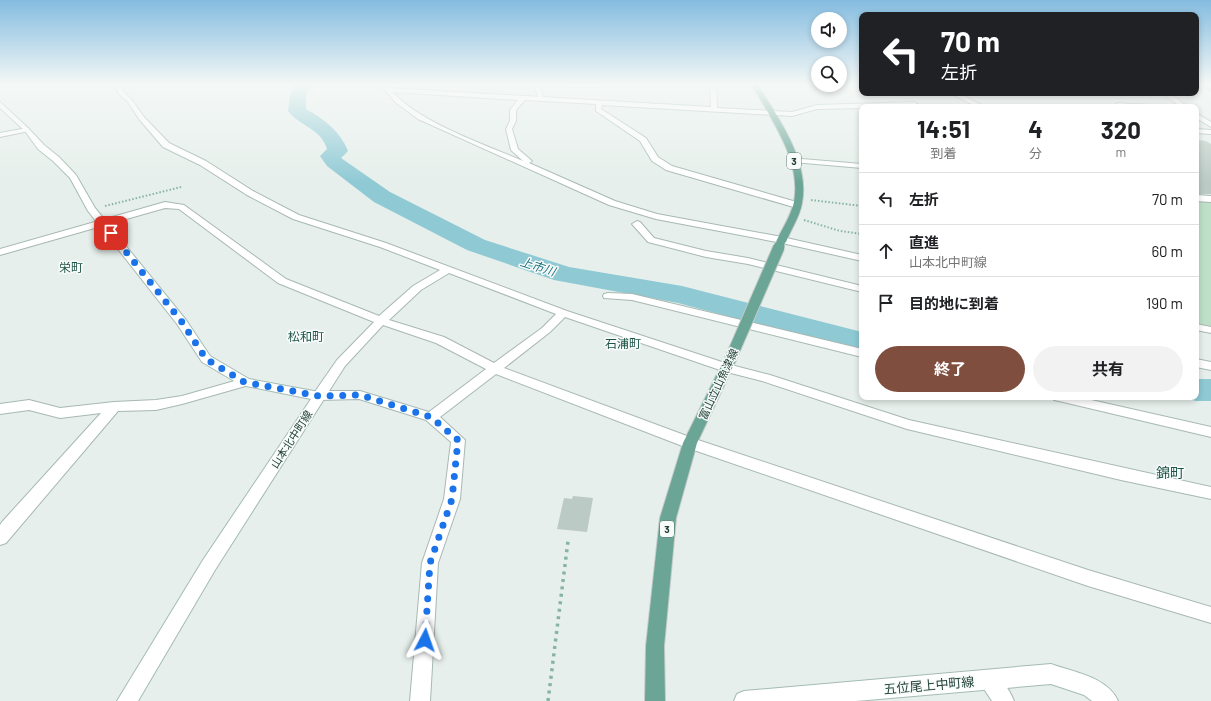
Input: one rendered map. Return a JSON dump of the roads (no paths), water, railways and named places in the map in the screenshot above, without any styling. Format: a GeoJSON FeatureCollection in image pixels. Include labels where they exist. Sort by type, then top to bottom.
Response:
{"type":"FeatureCollection","features":[{"type":"Feature","properties":{"kind":"main road","name":"富山立山魚津線"},"geometry":{"type":"LineString","coordinates":[[655,701],[655,646],[668,518],[690,443],[728,364],[798,202],[799,187],[793,160],[787,143],[773,118]]}},
{"type":"Feature","properties":{"kind":"street","name":"山本北中町線"},"geometry":{"type":"LineString","coordinates":[[14,118],[41,147],[56,159],[73,177],[91,209],[182,322],[206,359],[244,382],[319,396],[209,565],[127,701]]}},
{"type":"Feature","properties":{"kind":"street"},"geometry":{"type":"LineString","coordinates":[[141,118],[166,145],[203,163],[261,199],[296,217],[383,245],[563,313],[728,364],[907,424],[1113,472],[1211,493]]}},
{"type":"Feature","properties":{"kind":"street"},"geometry":{"type":"LineString","coordinates":[[420,118],[612,203],[656,216],[859,257]]}},
{"type":"Feature","properties":{"kind":"street"},"geometry":{"type":"LineString","coordinates":[[513,118],[509,129],[515,150],[536,169]]}},
{"type":"Feature","properties":{"kind":"street"},"geometry":{"type":"LineString","coordinates":[[610,118],[644,140],[655,159],[669,168],[798,202]]}},
{"type":"Feature","properties":{"kind":"street"},"geometry":{"type":"LineString","coordinates":[[1200,118],[1211,125]]}},
{"type":"Feature","properties":{"kind":"street"},"geometry":{"type":"LineString","coordinates":[[0,136],[27,130]]}},
{"type":"Feature","properties":{"kind":"street"},"geometry":{"type":"LineString","coordinates":[[1199,131],[1211,132]]}},
{"type":"Feature","properties":{"kind":"street"},"geometry":{"type":"LineString","coordinates":[[793,160],[859,166]]}},
{"type":"Feature","properties":{"kind":"street"},"geometry":{"type":"LineString","coordinates":[[1199,198],[1211,199]]}},
{"type":"Feature","properties":{"kind":"street"},"geometry":{"type":"LineString","coordinates":[[0,252],[165,205],[181,207],[282,281],[381,321],[440,340],[496,369],[690,443],[1088,578],[1211,615]]}},
{"type":"Feature","properties":{"kind":"street"},"geometry":{"type":"LineString","coordinates":[[637,224],[651,240],[706,254],[748,261],[859,288]]}},
{"type":"Feature","properties":{"kind":"street"},"geometry":{"type":"LineString","coordinates":[[319,396],[341,363],[381,321],[418,288],[448,270]]}},
{"type":"Feature","properties":{"kind":"street"},"geometry":{"type":"LineString","coordinates":[[608,296],[632,296],[692,313],[859,352]]}},
{"type":"Feature","properties":{"kind":"street"},"geometry":{"type":"LineString","coordinates":[[431,417],[546,330],[563,313]]}},
{"type":"Feature","properties":{"kind":"street"},"geometry":{"type":"LineString","coordinates":[[1199,328],[1211,330]]}},
{"type":"Feature","properties":{"kind":"street"},"geometry":{"type":"LineString","coordinates":[[1199,363],[1211,366]]}},
{"type":"Feature","properties":{"kind":"street"},"geometry":{"type":"LineString","coordinates":[[0,409],[29,405],[60,412],[156,405],[182,400],[244,382]]}},
{"type":"Feature","properties":{"kind":"street"},"geometry":{"type":"LineString","coordinates":[[319,396],[360,395],[431,417],[458,440],[452,499],[430,563],[420,701]]}},
{"type":"Feature","properties":{"kind":"street"},"geometry":{"type":"LineString","coordinates":[[1072,400],[1211,432]]}},
{"type":"Feature","properties":{"kind":"street"},"geometry":{"type":"LineString","coordinates":[[0,538],[114,407]]}},
{"type":"Feature","properties":{"kind":"street","name":"五位尾上中町線"},"geometry":{"type":"LineString","coordinates":[[744,701],[1051,674],[1090,687],[1108,701]]}},
{"type":"Feature","properties":{"kind":"street"},"geometry":{"type":"LineString","coordinates":[[988,680],[1004,701]]}},
{"type":"Feature","properties":{"kind":"waterway","name":"上市川"},"geometry":{"type":"LineString","coordinates":[[307,118],[322,128],[336,144],[338,151],[330,156],[334,162],[382,197],[476,245],[564,274],[682,295],[730,309],[859,341]]}},
{"type":"Feature","properties":{"kind":"waterway","name":"上市川"},"geometry":{"type":"LineString","coordinates":[[1199,390],[1211,390]]}},
{"type":"Feature","properties":{"kind":"district","name":"栄町"},"geometry":{"type":"Point","coordinates":[71,267]}},
{"type":"Feature","properties":{"kind":"district","name":"松和町"},"geometry":{"type":"Point","coordinates":[306,336]}},
{"type":"Feature","properties":{"kind":"district","name":"石浦町"},"geometry":{"type":"Point","coordinates":[623,343]}},
{"type":"Feature","properties":{"kind":"district","name":"錦町"},"geometry":{"type":"Point","coordinates":[1170,472]}}]}
